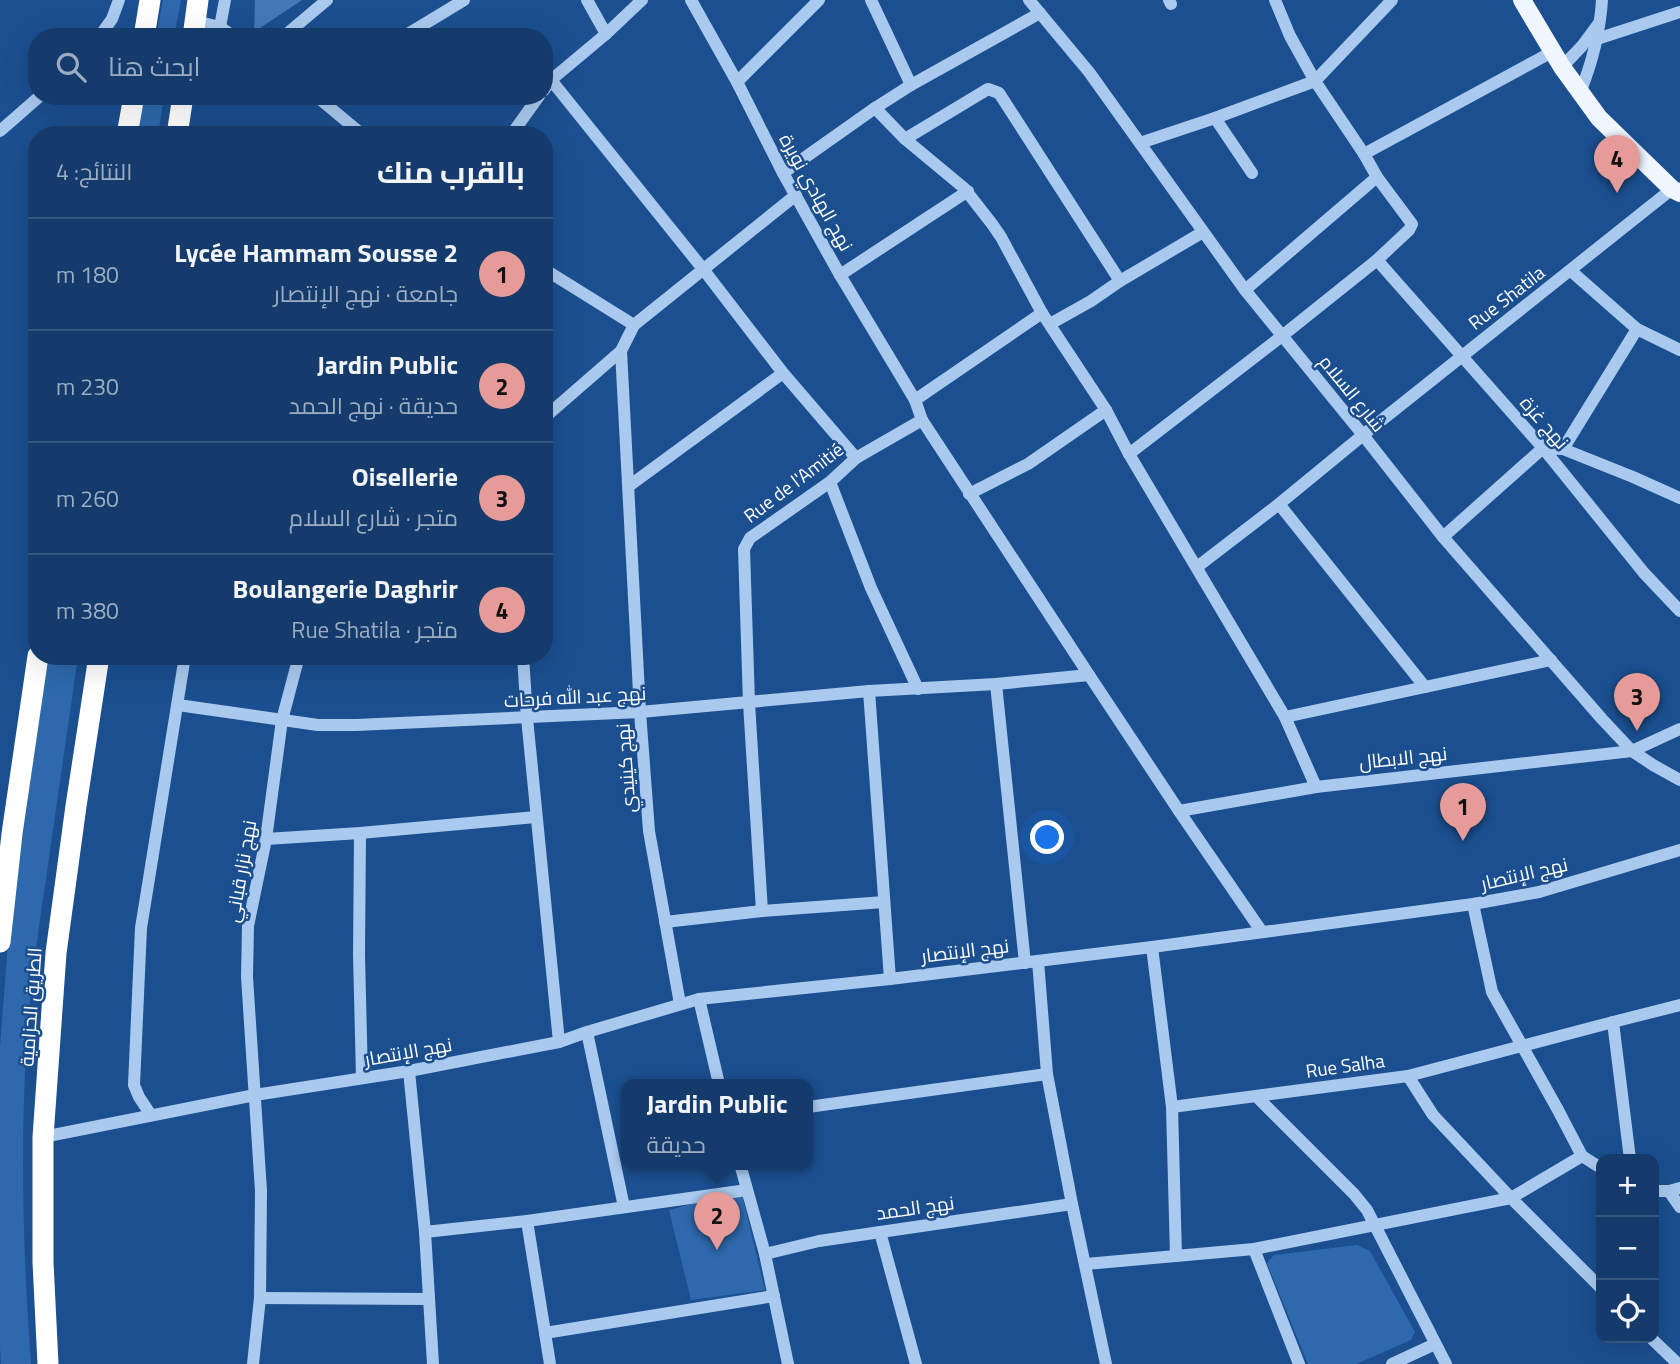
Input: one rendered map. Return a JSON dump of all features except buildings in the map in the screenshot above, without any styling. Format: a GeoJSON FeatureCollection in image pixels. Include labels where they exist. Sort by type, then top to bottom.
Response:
{"type":"FeatureCollection","features":[{"type":"Feature","properties":{"kind":"highway"},"geometry":{"type":"LineString","coordinates":[[145,28],[150,0]]}},
{"type":"Feature","properties":{"kind":"highway"},"geometry":{"type":"LineString","coordinates":[[129,126],[132,105]]}},
{"type":"Feature","properties":{"kind":"highway"},"geometry":{"type":"LineString","coordinates":[[178,126],[182,105]]}},
{"type":"Feature","properties":{"kind":"highway","name":"الطريق الحزامية"},"geometry":{"type":"LineString","coordinates":[[0,942],[12,834],[37,665]]}},
{"type":"Feature","properties":{"kind":"highway","name":"الطريق الحزامية"},"geometry":{"type":"LineString","coordinates":[[48,1364],[43,1262],[43,1137],[56,953],[98,665]]}},
{"type":"Feature","properties":{"kind":"main road"},"geometry":{"type":"LineString","coordinates":[[1522,0],[1557,59],[1599,118],[1676,192]]}},
{"type":"Feature","properties":{"kind":"street"},"geometry":{"type":"LineString","coordinates":[[106,28],[119,0]]}},
{"type":"Feature","properties":{"kind":"street"},"geometry":{"type":"LineString","coordinates":[[195,19],[220,27],[225,0]]}},
{"type":"Feature","properties":{"kind":"street"},"geometry":{"type":"LineString","coordinates":[[294,28],[327,0]]}},
{"type":"Feature","properties":{"kind":"street"},"geometry":{"type":"LineString","coordinates":[[417,28],[464,0]]}},
{"type":"Feature","properties":{"kind":"street"},"geometry":{"type":"LineString","coordinates":[[587,0],[606,34]]}},
{"type":"Feature","properties":{"kind":"street"},"geometry":{"type":"LineString","coordinates":[[553,81],[642,0]]}},
{"type":"Feature","properties":{"kind":"street","name":"نهج الهادي نويرة"},"geometry":{"type":"LineString","coordinates":[[691,0],[840,275],[915,400]]}},
{"type":"Feature","properties":{"kind":"street"},"geometry":{"type":"LineString","coordinates":[[737,82],[819,0]]}},
{"type":"Feature","properties":{"kind":"street"},"geometry":{"type":"LineString","coordinates":[[871,0],[911,85]]}},
{"type":"Feature","properties":{"kind":"street","name":"شارع السلام"},"geometry":{"type":"LineString","coordinates":[[1029,0],[1089,72],[1245,290],[1443,537],[1632,751],[1680,780]]}},
{"type":"Feature","properties":{"kind":"street"},"geometry":{"type":"LineString","coordinates":[[1129,454],[1377,260],[1412,224],[1377,177],[1315,81],[1290,36],[1275,0]]}},
{"type":"Feature","properties":{"kind":"street"},"geometry":{"type":"LineString","coordinates":[[1140,143],[1315,81],[1392,0]]}},
{"type":"Feature","properties":{"kind":"street"},"geometry":{"type":"LineString","coordinates":[[1580,93],[1591,66],[1601,20],[1602,0]]}},
{"type":"Feature","properties":{"kind":"street"},"geometry":{"type":"LineString","coordinates":[[1597,39],[1680,12]]}},
{"type":"Feature","properties":{"kind":"street"},"geometry":{"type":"LineString","coordinates":[[783,173],[911,85],[1040,13]]}},
{"type":"Feature","properties":{"kind":"street"},"geometry":{"type":"LineString","coordinates":[[1364,154],[1581,46],[1601,20]]}},
{"type":"Feature","properties":{"kind":"street"},"geometry":{"type":"LineString","coordinates":[[905,139],[988,89],[999,93],[1120,281]]}},
{"type":"Feature","properties":{"kind":"street"},"geometry":{"type":"LineString","coordinates":[[553,91],[703,269],[783,373],[856,458]]}},
{"type":"Feature","properties":{"kind":"street"},"geometry":{"type":"LineString","coordinates":[[0,131],[30,105]]}},
{"type":"Feature","properties":{"kind":"street"},"geometry":{"type":"LineString","coordinates":[[327,105],[352,126]]}},
{"type":"Feature","properties":{"kind":"street"},"geometry":{"type":"LineString","coordinates":[[517,126],[533,105]]}},
{"type":"Feature","properties":{"kind":"street"},"geometry":{"type":"LineString","coordinates":[[875,108],[905,139],[968,191],[1001,237],[1046,318],[1105,410],[1285,717],[1316,786]]}},
{"type":"Feature","properties":{"kind":"street"},"geometry":{"type":"LineString","coordinates":[[1215,118],[1252,173]]}},
{"type":"Feature","properties":{"kind":"street"},"geometry":{"type":"LineString","coordinates":[[1245,290],[1377,177]]}},
{"type":"Feature","properties":{"kind":"street"},"geometry":{"type":"LineString","coordinates":[[840,275],[968,191]]}},
{"type":"Feature","properties":{"kind":"street","name":"Rue Shatila"},"geometry":{"type":"LineString","coordinates":[[1197,567],[1462,356],[1676,192]]}},
{"type":"Feature","properties":{"kind":"street"},"geometry":{"type":"LineString","coordinates":[[553,410],[621,351],[635,325],[796,195]]}},
{"type":"Feature","properties":{"kind":"street"},"geometry":{"type":"LineString","coordinates":[[1203,232],[1091,301],[1046,318],[915,400],[922,420],[969,494],[1262,932]]}},
{"type":"Feature","properties":{"kind":"street","name":"نهج غزة"},"geometry":{"type":"LineString","coordinates":[[1377,260],[1543,448],[1644,573],[1680,611]]}},
{"type":"Feature","properties":{"kind":"street"},"geometry":{"type":"LineString","coordinates":[[1571,271],[1637,329],[1680,350]]}},
{"type":"Feature","properties":{"kind":"street"},"geometry":{"type":"LineString","coordinates":[[553,275],[635,325]]}},
{"type":"Feature","properties":{"kind":"street"},"geometry":{"type":"LineString","coordinates":[[1563,449],[1637,329]]}},
{"type":"Feature","properties":{"kind":"street","name":"نهج كينيدي"},"geometry":{"type":"LineString","coordinates":[[621,351],[649,831],[680,1004]]}},
{"type":"Feature","properties":{"kind":"street"},"geometry":{"type":"LineString","coordinates":[[628,486],[783,373]]}},
{"type":"Feature","properties":{"kind":"street"},"geometry":{"type":"LineString","coordinates":[[969,494],[1028,464],[1105,410]]}},
{"type":"Feature","properties":{"kind":"street","name":"Rue de l'Amitié"},"geometry":{"type":"LineString","coordinates":[[762,911],[749,703],[744,549],[750,538],[830,482],[856,458],[922,420]]}},
{"type":"Feature","properties":{"kind":"street"},"geometry":{"type":"LineString","coordinates":[[1443,537],[1543,448],[1563,449],[1680,498]]}},
{"type":"Feature","properties":{"kind":"street"},"geometry":{"type":"LineString","coordinates":[[830,482],[870,588],[918,689]]}},
{"type":"Feature","properties":{"kind":"street"},"geometry":{"type":"LineString","coordinates":[[1279,504],[1425,687]]}},
{"type":"Feature","properties":{"kind":"street"},"geometry":{"type":"LineString","coordinates":[[1285,717],[1551,660]]}},
{"type":"Feature","properties":{"kind":"street"},"geometry":{"type":"LineString","coordinates":[[151,1115],[134,1084],[141,928],[184,665]]}},
{"type":"Feature","properties":{"kind":"street","name":"نهج نزار قباني"},"geometry":{"type":"LineString","coordinates":[[253,1364],[260,1298],[261,1191],[247,977],[248,926],[266,839],[282,720],[297,665]]}},
{"type":"Feature","properties":{"kind":"street"},"geometry":{"type":"LineString","coordinates":[[524,665],[559,1042]]}},
{"type":"Feature","properties":{"kind":"street","name":"نهج عبد الله فرحات"},"geometry":{"type":"LineString","coordinates":[[178,705],[318,725],[356,725],[640,712],[1089,675]]}},
{"type":"Feature","properties":{"kind":"street"},"geometry":{"type":"LineString","coordinates":[[996,684],[1047,1074],[1106,1364]]}},
{"type":"Feature","properties":{"kind":"street"},"geometry":{"type":"LineString","coordinates":[[870,691],[890,979]]}},
{"type":"Feature","properties":{"kind":"street","name":"نهج الابطال"},"geometry":{"type":"LineString","coordinates":[[1179,811],[1316,786],[1632,751],[1680,729]]}},
{"type":"Feature","properties":{"kind":"street"},"geometry":{"type":"LineString","coordinates":[[266,839],[536,817]]}},
{"type":"Feature","properties":{"kind":"street"},"geometry":{"type":"LineString","coordinates":[[360,833],[362,1078]]}},
{"type":"Feature","properties":{"kind":"street","name":"نهج الإنتصار"},"geometry":{"type":"LineString","coordinates":[[43,1137],[559,1042],[699,999],[1031,962],[1473,904],[1539,892],[1680,850]]}},
{"type":"Feature","properties":{"kind":"street"},"geometry":{"type":"LineString","coordinates":[[665,922],[762,911],[884,902]]}},
{"type":"Feature","properties":{"kind":"street"},"geometry":{"type":"LineString","coordinates":[[1473,904],[1492,992],[1581,1157],[1596,1165]]}},
{"type":"Feature","properties":{"kind":"street"},"geometry":{"type":"LineString","coordinates":[[1152,947],[1172,1107],[1176,1256]]}},
{"type":"Feature","properties":{"kind":"street"},"geometry":{"type":"LineString","coordinates":[[699,999],[718,1079]]}},
{"type":"Feature","properties":{"kind":"street","name":"Rue Salha"},"geometry":{"type":"LineString","coordinates":[[1172,1107],[1408,1076],[1680,1005]]}},
{"type":"Feature","properties":{"kind":"street"},"geometry":{"type":"LineString","coordinates":[[1613,1022],[1629,1154]]}},
{"type":"Feature","properties":{"kind":"street"},"geometry":{"type":"LineString","coordinates":[[587,1032],[624,1207]]}},
{"type":"Feature","properties":{"kind":"street"},"geometry":{"type":"LineString","coordinates":[[409,1071],[425,1232],[433,1364]]}},
{"type":"Feature","properties":{"kind":"street"},"geometry":{"type":"LineString","coordinates":[[813,1106],[1047,1074]]}},
{"type":"Feature","properties":{"kind":"street"},"geometry":{"type":"LineString","coordinates":[[1408,1076],[1433,1115],[1596,1283]]}},
{"type":"Feature","properties":{"kind":"street"},"geometry":{"type":"LineString","coordinates":[[1257,1097],[1367,1210],[1446,1364]]}},
{"type":"Feature","properties":{"kind":"street"},"geometry":{"type":"LineString","coordinates":[[1086,1264],[1254,1249],[1511,1198],[1581,1157]]}},
{"type":"Feature","properties":{"kind":"street"},"geometry":{"type":"LineString","coordinates":[[742,1170],[765,1254],[788,1364]]}},
{"type":"Feature","properties":{"kind":"street"},"geometry":{"type":"LineString","coordinates":[[1674,1190],[1680,1207]]}},
{"type":"Feature","properties":{"kind":"street"},"geometry":{"type":"LineString","coordinates":[[425,1232],[747,1191]]}},
{"type":"Feature","properties":{"kind":"street","name":"نهج الحمد"},"geometry":{"type":"LineString","coordinates":[[765,1254],[819,1241],[1072,1204]]}},
{"type":"Feature","properties":{"kind":"street"},"geometry":{"type":"LineString","coordinates":[[527,1221],[550,1364]]}},
{"type":"Feature","properties":{"kind":"street"},"geometry":{"type":"LineString","coordinates":[[880,1232],[916,1364]]}},
{"type":"Feature","properties":{"kind":"street"},"geometry":{"type":"LineString","coordinates":[[1254,1249],[1300,1364]]}},
{"type":"Feature","properties":{"kind":"street"},"geometry":{"type":"LineString","coordinates":[[545,1333],[774,1296]]}},
{"type":"Feature","properties":{"kind":"street"},"geometry":{"type":"LineString","coordinates":[[260,1298],[429,1299]]}},
{"type":"Feature","properties":{"kind":"street"},"geometry":{"type":"LineString","coordinates":[[1656,1343],[1678,1364]]}},
{"type":"Feature","properties":{"kind":"street"},"geometry":{"type":"LineString","coordinates":[[1392,1364],[1435,1344]]}},
{"type":"Feature","properties":{"kind":"shaded area"},"geometry":{"type":"Polygon","coordinates":[[[163,0],[181,0],[176,28],[158,28],[163,0]]]}},
{"type":"Feature","properties":{"kind":"shaded area"},"geometry":{"type":"Polygon","coordinates":[[[141,105],[163,105],[159,126],[137,126],[141,105]]]}},
{"type":"Feature","properties":{"kind":"shaded area"},"geometry":{"type":"Polygon","coordinates":[[[47,665],[77,665],[38,933],[27,1035],[23,1200],[31,1364],[1,1364],[0,1047],[8,942],[47,665]]]}},
{"type":"Feature","properties":{"kind":"shaded area"},"geometry":{"type":"Polygon","coordinates":[[[741,1191],[765,1290],[691,1300],[669,1210],[741,1191]]]}},
{"type":"Feature","properties":{"kind":"shaded area"},"geometry":{"type":"Polygon","coordinates":[[[1357,1245],[1370,1251],[1415,1332],[1411,1340],[1356,1364],[1308,1364],[1267,1263],[1274,1255],[1357,1245]]]}},
{"type":"Feature","properties":{"kind":"place","name":"Boulangerie Daghrir"},"geometry":{"type":"Point","coordinates":[1617,193]}},
{"type":"Feature","properties":{"kind":"place","name":"Oisellerie"},"geometry":{"type":"Point","coordinates":[1637,731]}},
{"type":"Feature","properties":{"kind":"place","name":"Lycée Hammam Sousse 2"},"geometry":{"type":"Point","coordinates":[1463,841]}},
{"type":"Feature","properties":{"kind":"place","name":"Jardin Public"},"geometry":{"type":"Point","coordinates":[717,1250]}}]}
